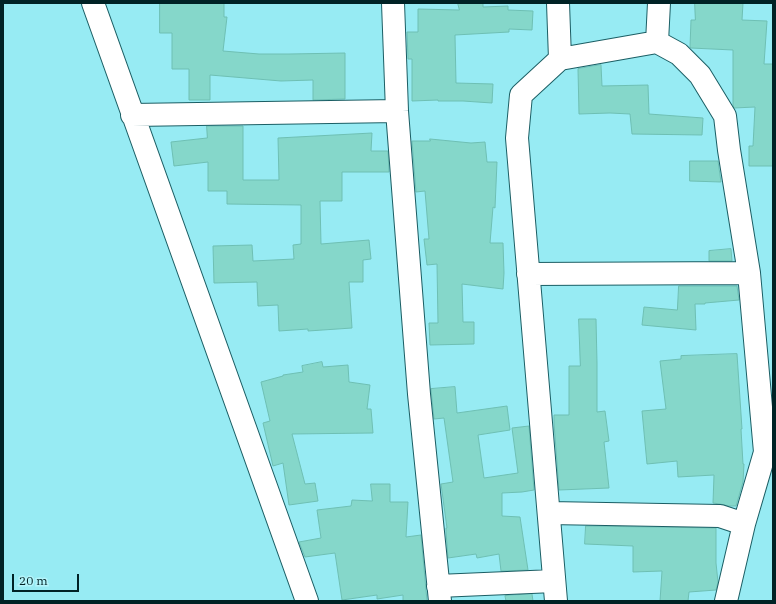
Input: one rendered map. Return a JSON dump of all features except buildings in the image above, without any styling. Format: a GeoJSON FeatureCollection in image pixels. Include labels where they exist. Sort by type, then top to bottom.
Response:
{"type":"FeatureCollection","features":[{"type":"Feature","properties":{"kind":"street"},"geometry":{"type":"LineString","coordinates":[[93,3],[307,601]]}},
{"type":"Feature","properties":{"kind":"street"},"geometry":{"type":"LineString","coordinates":[[393,3],[397,111],[419,394],[439,594],[555,591],[517,138],[521,95],[560,59],[657,42],[679,54],[700,75],[725,116],[749,273],[765,452],[744,524],[726,601]]}},
{"type":"Feature","properties":{"kind":"street"},"geometry":{"type":"LineString","coordinates":[[558,3],[560,59]]}},
{"type":"Feature","properties":{"kind":"street"},"geometry":{"type":"LineString","coordinates":[[657,42],[659,3]]}},
{"type":"Feature","properties":{"kind":"street"},"geometry":{"type":"LineString","coordinates":[[132,115],[397,111]]}},
{"type":"Feature","properties":{"kind":"street"},"geometry":{"type":"LineString","coordinates":[[528,274],[749,273]]}},
{"type":"Feature","properties":{"kind":"street"},"geometry":{"type":"LineString","coordinates":[[548,513],[720,516],[744,524]]}}]}
